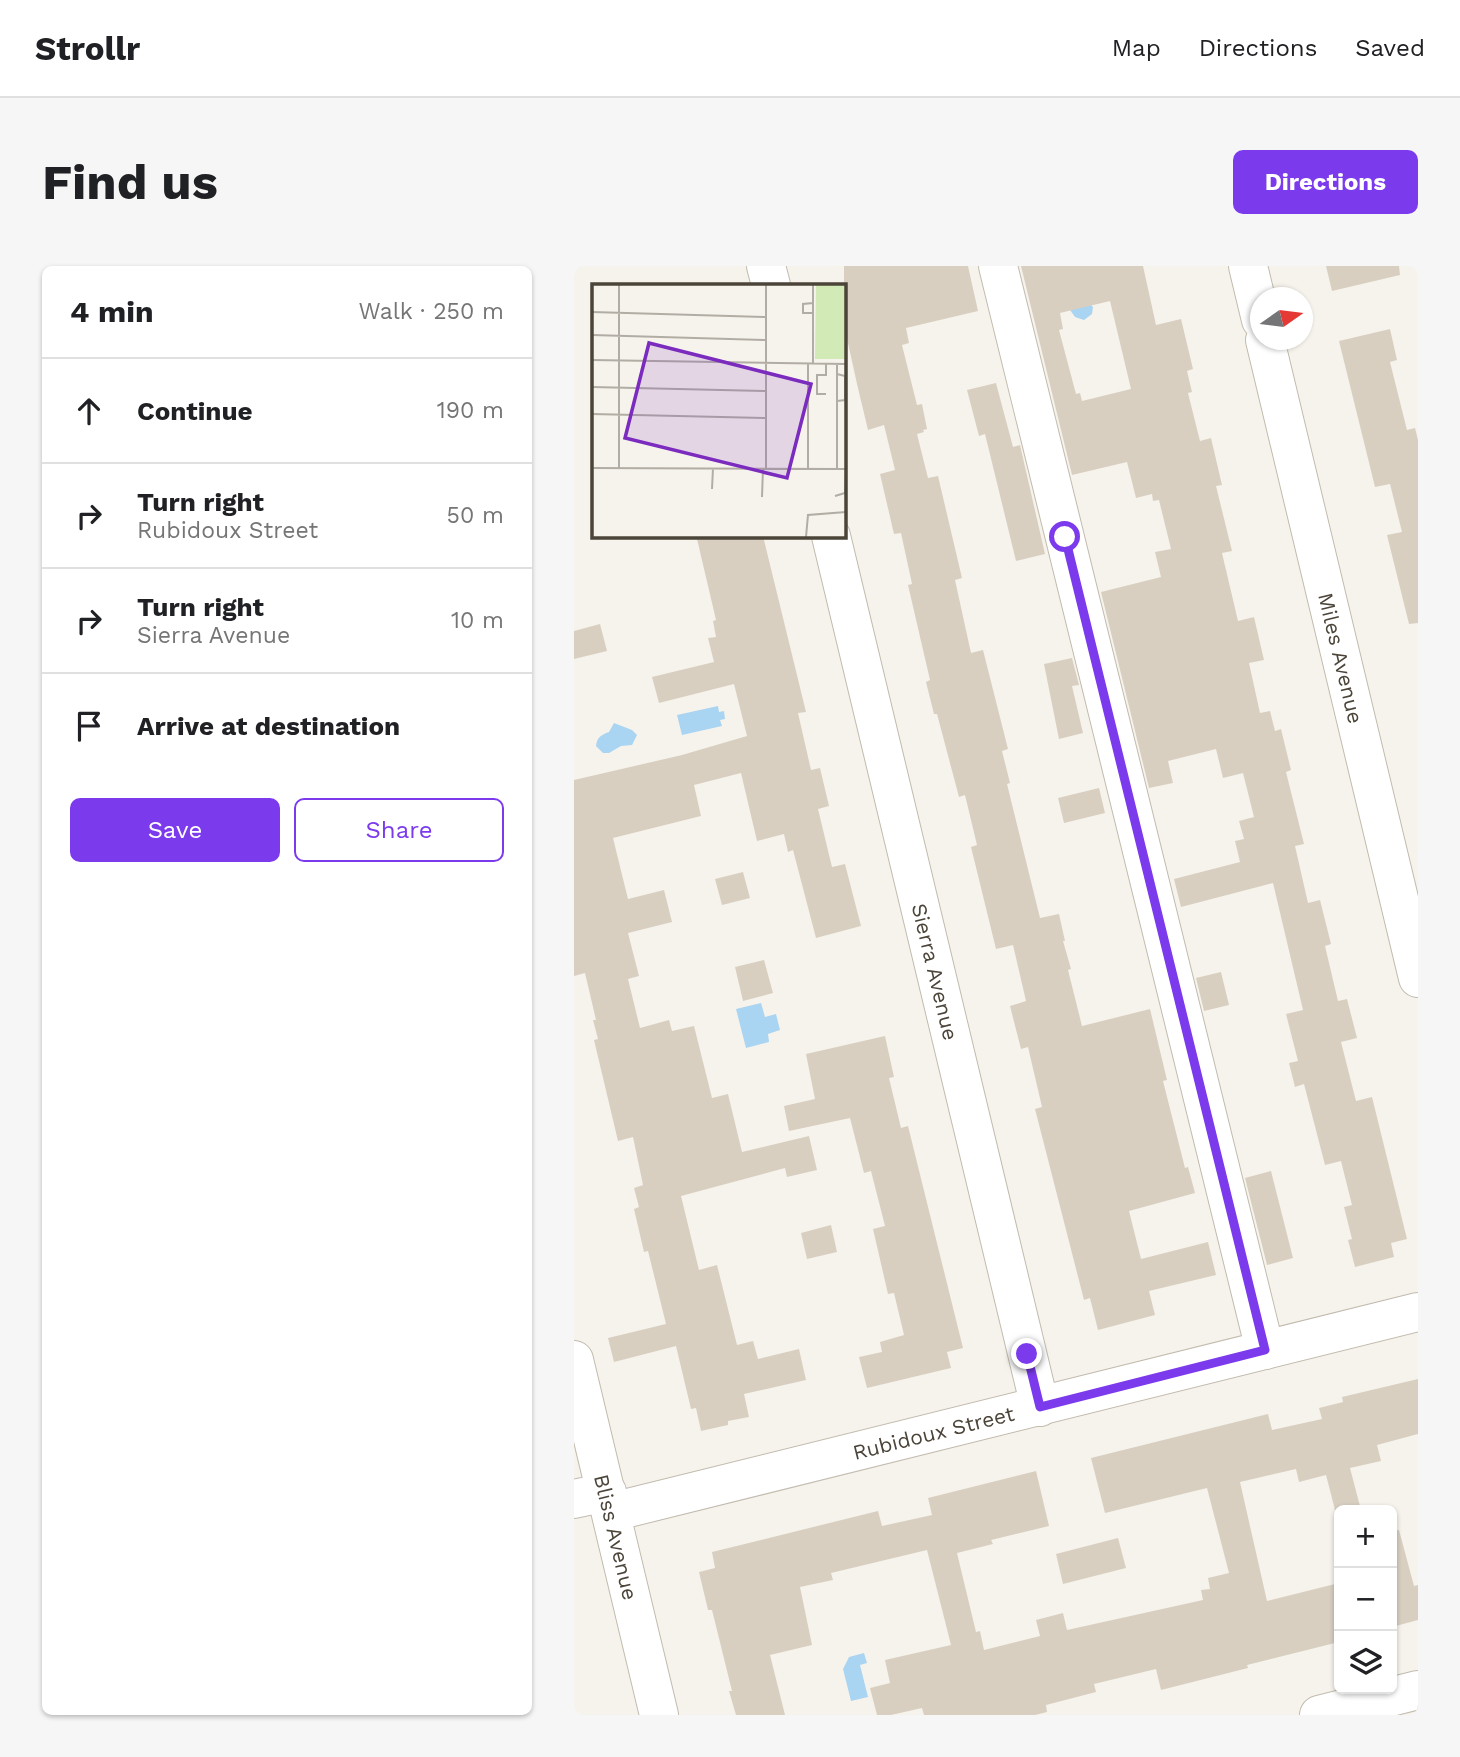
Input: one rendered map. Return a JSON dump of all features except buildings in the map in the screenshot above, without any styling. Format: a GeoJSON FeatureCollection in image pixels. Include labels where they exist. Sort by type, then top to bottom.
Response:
{"type":"FeatureCollection","features":[{"type":"Feature","properties":{"kind":"street"},"geometry":{"type":"LineString","coordinates":[[766,266],[771,284]]}},
{"type":"Feature","properties":{"kind":"street"},"geometry":{"type":"LineString","coordinates":[[998,266],[1265,1350]]}},
{"type":"Feature","properties":{"kind":"street"},"geometry":{"type":"LineString","coordinates":[[1248,266],[1253,287]]}},
{"type":"Feature","properties":{"kind":"street","name":"Miles Avenue"},"geometry":{"type":"LineString","coordinates":[[1267,350],[1418,978]]}},
{"type":"Feature","properties":{"kind":"street","name":"Sierra Avenue"},"geometry":{"type":"LineString","coordinates":[[831,537],[1040,1407]]}},
{"type":"Feature","properties":{"kind":"street","name":"Rubidoux Street"},"geometry":{"type":"LineString","coordinates":[[598,1501],[1040,1407],[1418,1312]]}},
{"type":"Feature","properties":{"kind":"street","name":"Bliss Avenue"},"geometry":{"type":"LineString","coordinates":[[574,1360],[598,1501],[659,1715]]}},
{"type":"Feature","properties":{"kind":"street"},"geometry":{"type":"LineString","coordinates":[[1319,1715],[1412,1699]]}},
{"type":"Feature","properties":{"kind":"water"},"geometry":{"type":"Polygon","coordinates":[[[1088,302],[1093,307],[1092,314],[1084,320],[1075,317],[1068,307],[1088,302]]]}},
{"type":"Feature","properties":{"kind":"water"},"geometry":{"type":"Polygon","coordinates":[[[718,706],[719,712],[724,711],[725,719],[720,720],[722,726],[682,735],[677,715],[718,706]]]}},
{"type":"Feature","properties":{"kind":"water"},"geometry":{"type":"Polygon","coordinates":[[[614,723],[632,730],[637,735],[632,745],[603,753],[596,746],[597,740],[609,732],[614,723]]]}},
{"type":"Feature","properties":{"kind":"water"},"geometry":{"type":"Polygon","coordinates":[[[761,1003],[765,1017],[776,1014],[780,1030],[768,1034],[769,1042],[746,1048],[736,1009],[761,1003]]]}},
{"type":"Feature","properties":{"kind":"water"},"geometry":{"type":"Polygon","coordinates":[[[864,1653],[867,1663],[860,1665],[868,1697],[851,1701],[843,1669],[849,1657],[864,1653]]]}},
{"type":"Feature","properties":{"kind":"route"},"geometry":{"type":"LineString","coordinates":[[1027,1354],[1040,1407],[1265,1350],[1065,537]]}}]}
